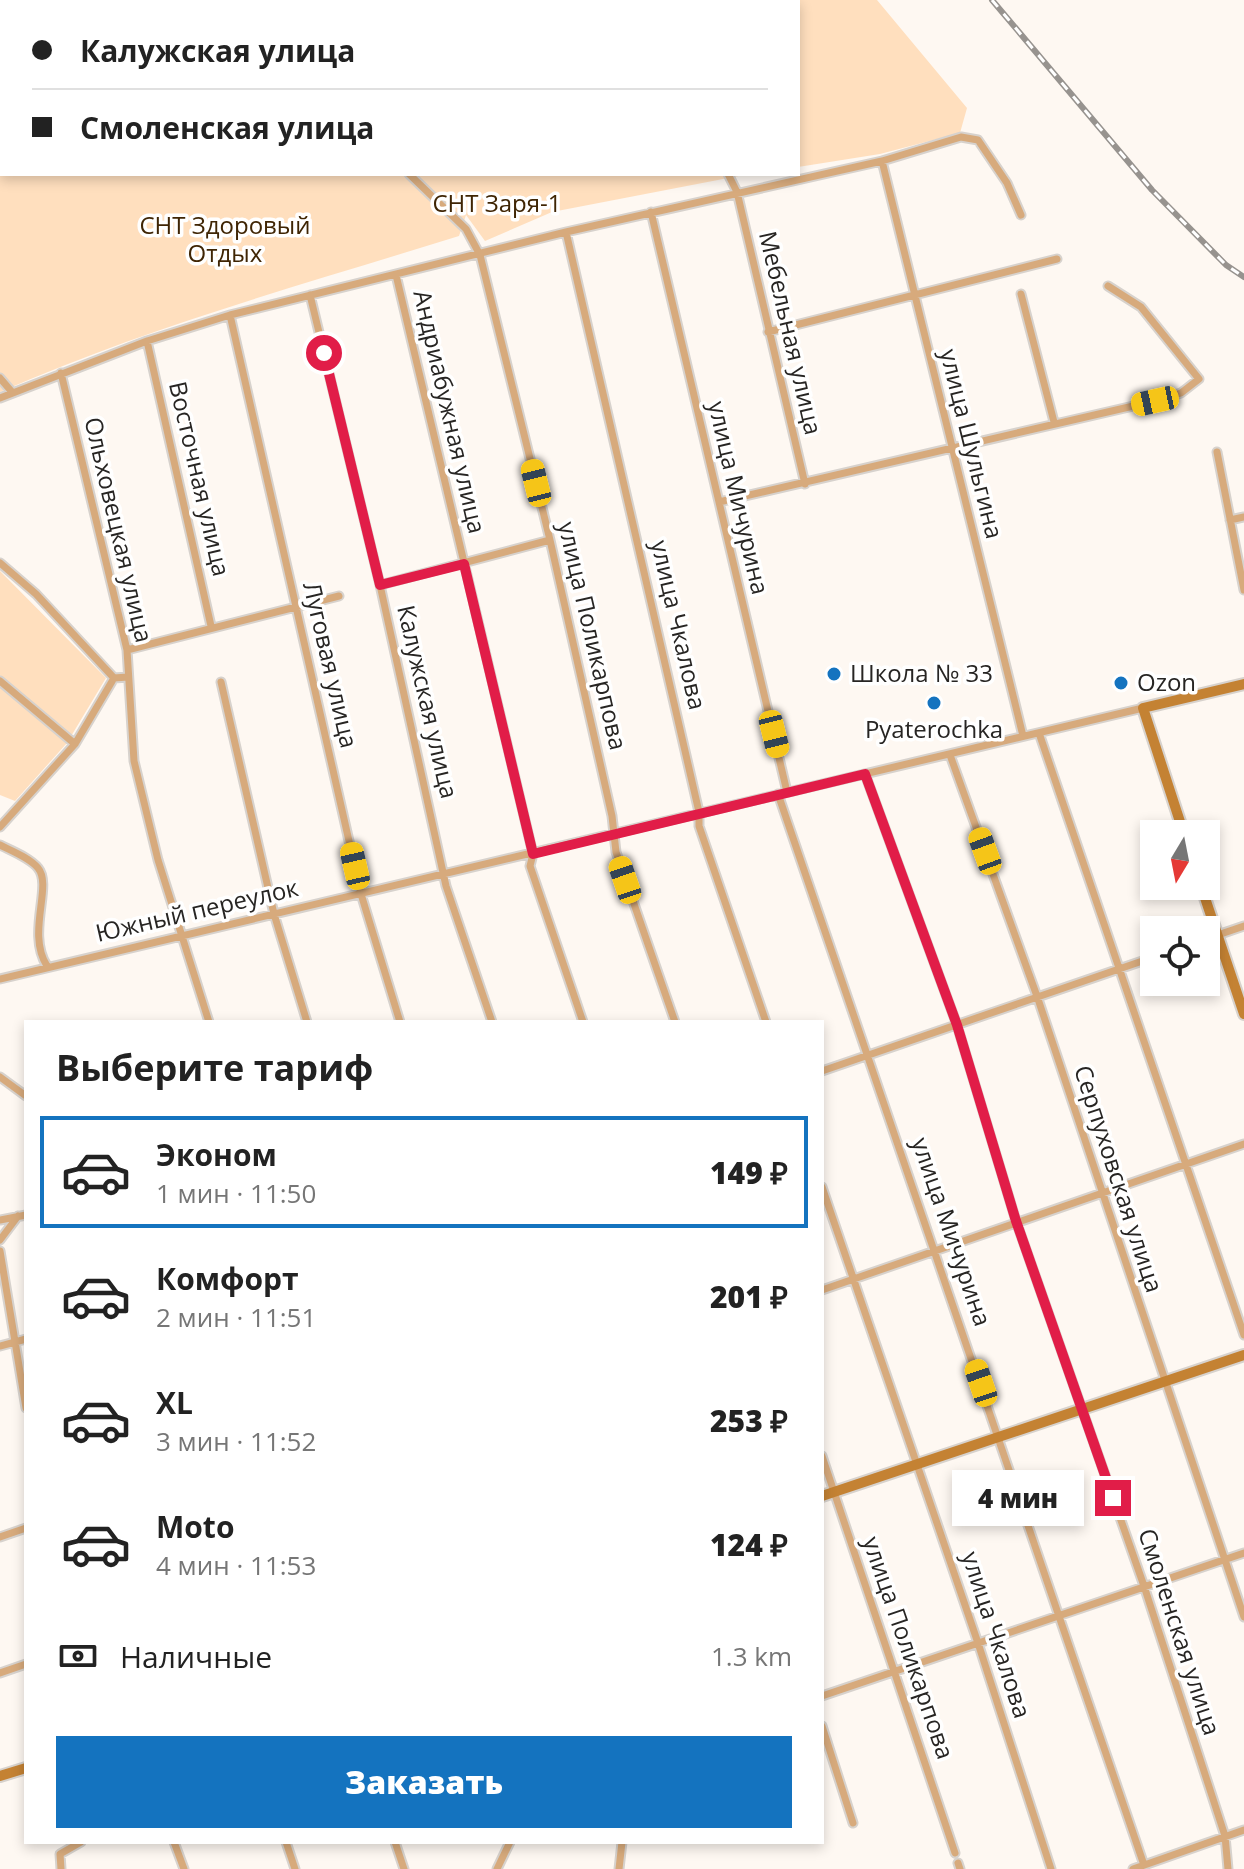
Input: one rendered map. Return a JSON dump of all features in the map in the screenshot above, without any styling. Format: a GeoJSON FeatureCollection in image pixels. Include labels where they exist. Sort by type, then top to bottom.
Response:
{"type":"FeatureCollection","features":[{"type":"Feature","properties":{"kind":"main road","name":"Южный переулок"},"geometry":{"type":"LineString","coordinates":[[1143,708],[1244,684]]}},
{"type":"Feature","properties":{"kind":"main road"},"geometry":{"type":"LineString","coordinates":[[1143,708],[1179,820]]}},
{"type":"Feature","properties":{"kind":"main road"},"geometry":{"type":"LineString","coordinates":[[1220,956],[1244,1014]]}},
{"type":"Feature","properties":{"kind":"main road"},"geometry":{"type":"LineString","coordinates":[[824,1495],[1244,1355]]}},
{"type":"Feature","properties":{"kind":"main road"},"geometry":{"type":"LineString","coordinates":[[0,1776],[24,1769]]}},
{"type":"Feature","properties":{"kind":"street"},"geometry":{"type":"LineString","coordinates":[[0,398],[147,341],[230,315],[566,232],[882,161],[961,137],[978,140],[988,152],[1021,215]]}},
{"type":"Feature","properties":{"kind":"street","name":"улица Шульгина"},"geometry":{"type":"LineString","coordinates":[[882,161],[1023,736]]}},
{"type":"Feature","properties":{"kind":"street","name":"улица Поликарпова"},"geometry":{"type":"LineString","coordinates":[[411,176],[466,229],[480,255],[550,540],[616,852],[674,1020]]}},
{"type":"Feature","properties":{"kind":"street","name":"Мебельная улица"},"geometry":{"type":"LineString","coordinates":[[729,176],[737,192],[805,484]]}},
{"type":"Feature","properties":{"kind":"street","name":"улица Мичурина"},"geometry":{"type":"LineString","coordinates":[[651,212],[787,792]]}},
{"type":"Feature","properties":{"kind":"street","name":"улица Чкалова"},"geometry":{"type":"LineString","coordinates":[[566,232],[699,812],[699,826],[765,1020]]}},
{"type":"Feature","properties":{"kind":"street"},"geometry":{"type":"LineString","coordinates":[[768,332],[1057,259]]}},
{"type":"Feature","properties":{"kind":"street","name":"Андриабужная улица"},"geometry":{"type":"LineString","coordinates":[[396,275],[533,854],[530,866],[582,1020]]}},
{"type":"Feature","properties":{"kind":"street"},"geometry":{"type":"LineString","coordinates":[[719,502],[1181,393],[1199,379],[1141,307],[1108,286]]}},
{"type":"Feature","properties":{"kind":"street"},"geometry":{"type":"LineString","coordinates":[[1021,294],[1054,422]]}},
{"type":"Feature","properties":{"kind":"street","name":"Калужская улица"},"geometry":{"type":"LineString","coordinates":[[310,295],[380,585],[443,875],[491,1020]]}},
{"type":"Feature","properties":{"kind":"street","name":"Луговая улица"},"geometry":{"type":"LineString","coordinates":[[230,315],[361,894],[399,1020]]}},
{"type":"Feature","properties":{"kind":"street","name":"Восточная улица"},"geometry":{"type":"LineString","coordinates":[[147,341],[211,626]]}},
{"type":"Feature","properties":{"kind":"street","name":"Ольховецкая улица"},"geometry":{"type":"LineString","coordinates":[[61,373],[127,650],[134,761],[158,860],[208,1020]]}},
{"type":"Feature","properties":{"kind":"street"},"geometry":{"type":"LineString","coordinates":[[0,378],[12,392]]}},
{"type":"Feature","properties":{"kind":"street"},"geometry":{"type":"LineString","coordinates":[[1217,452],[1244,590]]}},
{"type":"Feature","properties":{"kind":"street"},"geometry":{"type":"LineString","coordinates":[[1230,520],[1244,517]]}},
{"type":"Feature","properties":{"kind":"street"},"geometry":{"type":"LineString","coordinates":[[380,585],[550,540]]}},
{"type":"Feature","properties":{"kind":"street"},"geometry":{"type":"LineString","coordinates":[[0,563],[36,594],[114,678]]}},
{"type":"Feature","properties":{"kind":"street"},"geometry":{"type":"LineString","coordinates":[[127,650],[211,626],[339,596]]}},
{"type":"Feature","properties":{"kind":"street"},"geometry":{"type":"LineString","coordinates":[[114,678],[128,677]]}},
{"type":"Feature","properties":{"kind":"street"},"geometry":{"type":"LineString","coordinates":[[0,827],[75,744],[114,678]]}},
{"type":"Feature","properties":{"kind":"street"},"geometry":{"type":"LineString","coordinates":[[0,681],[75,744]]}},
{"type":"Feature","properties":{"kind":"street"},"geometry":{"type":"LineString","coordinates":[[221,682],[274,914],[306,1020]]}},
{"type":"Feature","properties":{"kind":"street","name":"Южный переулок"},"geometry":{"type":"LineString","coordinates":[[0,979],[1143,708]]}},
{"type":"Feature","properties":{"kind":"street"},"geometry":{"type":"LineString","coordinates":[[1039,733],[1244,1335]]}},
{"type":"Feature","properties":{"kind":"street","name":"Серпуховская улица"},"geometry":{"type":"LineString","coordinates":[[950,755],[1038,999],[1244,1617]]}},
{"type":"Feature","properties":{"kind":"street","name":"Смоленская улица"},"geometry":{"type":"LineString","coordinates":[[865,774],[957,1025],[1016,1221],[1144,1586],[1225,1836],[1228,1869]]}},
{"type":"Feature","properties":{"kind":"street","name":"улица Мичурина"},"geometry":{"type":"LineString","coordinates":[[778,794],[1144,1865]]}},
{"type":"Feature","properties":{"kind":"street"},"geometry":{"type":"LineString","coordinates":[[0,845],[37,866],[44,878],[37,945],[47,966]]}},
{"type":"Feature","properties":{"kind":"street"},"geometry":{"type":"LineString","coordinates":[[1220,934],[1244,926]]}},
{"type":"Feature","properties":{"kind":"street"},"geometry":{"type":"LineString","coordinates":[[824,1070],[1140,962]]}},
{"type":"Feature","properties":{"kind":"street"},"geometry":{"type":"LineString","coordinates":[[0,1077],[24,1095]]}},
{"type":"Feature","properties":{"kind":"street"},"geometry":{"type":"LineString","coordinates":[[824,1289],[1244,1144]]}},
{"type":"Feature","properties":{"kind":"street","name":"улица Чкалова"},"geometry":{"type":"LineString","coordinates":[[824,1193],[978,1643],[1051,1869]]}},
{"type":"Feature","properties":{"kind":"street"},"geometry":{"type":"LineString","coordinates":[[0,1220],[22,1215]]}},
{"type":"Feature","properties":{"kind":"street"},"geometry":{"type":"LineString","coordinates":[[0,1240],[22,1215]]}},
{"type":"Feature","properties":{"kind":"street"},"geometry":{"type":"LineString","coordinates":[[0,1251],[24,1396]]}},
{"type":"Feature","properties":{"kind":"street"},"geometry":{"type":"LineString","coordinates":[[0,1346],[24,1340]]}},
{"type":"Feature","properties":{"kind":"street","name":"улица Поликарпова"},"geometry":{"type":"LineString","coordinates":[[824,1462],[955,1853]]}},
{"type":"Feature","properties":{"kind":"street"},"geometry":{"type":"LineString","coordinates":[[0,1537],[24,1529]]}},
{"type":"Feature","properties":{"kind":"street"},"geometry":{"type":"LineString","coordinates":[[824,1695],[1244,1553]]}},
{"type":"Feature","properties":{"kind":"street"},"geometry":{"type":"LineString","coordinates":[[0,1673],[24,1665]]}},
{"type":"Feature","properties":{"kind":"street"},"geometry":{"type":"LineString","coordinates":[[824,1732],[853,1823]]}},
{"type":"Feature","properties":{"kind":"street"},"geometry":{"type":"LineString","coordinates":[[1133,1869],[1244,1830]]}},
{"type":"Feature","properties":{"kind":"street"},"geometry":{"type":"LineString","coordinates":[[61,1869],[60,1854],[78,1844]]}},
{"type":"Feature","properties":{"kind":"street"},"geometry":{"type":"LineString","coordinates":[[175,1844],[184,1869]]}},
{"type":"Feature","properties":{"kind":"street"},"geometry":{"type":"LineString","coordinates":[[287,1844],[295,1869]]}},
{"type":"Feature","properties":{"kind":"street"},"geometry":{"type":"LineString","coordinates":[[396,1844],[404,1869]]}},
{"type":"Feature","properties":{"kind":"street"},"geometry":{"type":"LineString","coordinates":[[497,1869],[509,1844]]}},
{"type":"Feature","properties":{"kind":"street"},"geometry":{"type":"LineString","coordinates":[[619,1869],[622,1844]]}},
{"type":"Feature","properties":{"kind":"green space"},"geometry":{"type":"Polygon","coordinates":[[[800,0],[877,0],[967,108],[960,133],[880,154],[800,167],[800,0]]]}},
{"type":"Feature","properties":{"kind":"green space"},"geometry":{"type":"Polygon","coordinates":[[[0,176],[739,176],[552,212],[485,241],[466,215],[459,236],[170,327],[0,392],[0,176]]]}},
{"type":"Feature","properties":{"kind":"green space"},"geometry":{"type":"Polygon","coordinates":[[[0,571],[106,678],[67,743],[15,801],[0,795],[0,571]]]}},
{"type":"Feature","properties":{"kind":"railway"},"geometry":{"type":"LineString","coordinates":[[992,0],[1152,190],[1226,265],[1244,277]]}},
{"type":"Feature","properties":{"kind":"place","name":"Школа № 33"},"geometry":{"type":"Point","coordinates":[834,674]}},
{"type":"Feature","properties":{"kind":"place","name":"Ozon"},"geometry":{"type":"Point","coordinates":[1121,683]}},
{"type":"Feature","properties":{"kind":"place","name":"Pyaterochka"},"geometry":{"type":"Point","coordinates":[934,703]}},
{"type":"Feature","properties":{"kind":"route"},"geometry":{"type":"LineString","coordinates":[[324,353],[380,585],[464,564],[533,854],[865,774],[957,1025],[1016,1221],[1113,1498]]}},
{"type":"Feature","properties":{"kind":"park label","name":"СНТ Заря-1"},"geometry":{"type":"Point","coordinates":[497,204]}},
{"type":"Feature","properties":{"kind":"park label","name":"СНТ Здоровый Отдых"},"geometry":{"type":"Point","coordinates":[225,240]}}]}
